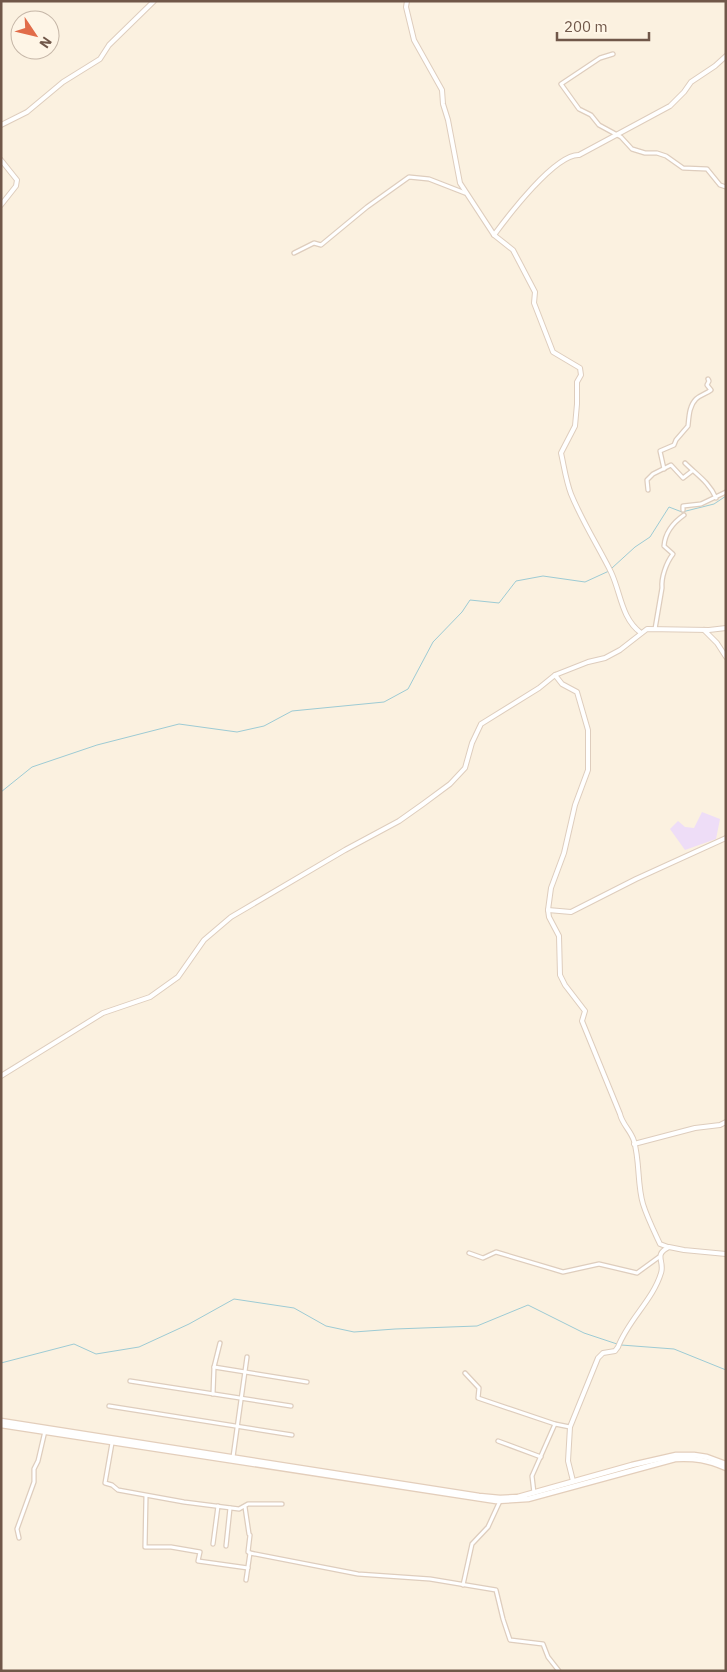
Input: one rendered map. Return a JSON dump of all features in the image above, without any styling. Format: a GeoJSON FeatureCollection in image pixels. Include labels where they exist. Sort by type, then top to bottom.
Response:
{"type":"FeatureCollection","features":[{"type":"Feature","properties":{"kind":"main road"},"geometry":{"type":"LineString","coordinates":[[1,1421],[112,1443],[474,1499],[500,1501],[528,1499],[675,1459],[693,1458],[706,1460],[726,1468]]}},
{"type":"Feature","properties":{"kind":"main road"},"geometry":{"type":"LineString","coordinates":[[1,1426],[46,1430],[233,1457],[479,1496],[509,1497],[534,1493],[573,1481],[676,1455],[700,1456],[726,1464]]}},
{"type":"Feature","properties":{"kind":"street"},"geometry":{"type":"LineString","coordinates":[[1,125],[27,112],[63,82],[100,59],[109,44],[154,1]]}},
{"type":"Feature","properties":{"kind":"street"},"geometry":{"type":"LineString","coordinates":[[407,1],[406,7],[414,40],[442,90],[443,104],[448,120],[460,183],[494,235],[513,250],[536,292],[534,303],[553,352],[580,368],[581,375],[577,382],[575,426],[561,453],[570,492],[610,570],[624,610],[633,627],[641,633]]}},
{"type":"Feature","properties":{"kind":"street"},"geometry":{"type":"LineString","coordinates":[[614,54],[600,58],[561,84],[579,109],[591,115],[599,125],[621,137],[632,149],[666,156],[683,168],[707,169],[720,184],[726,187]]}},
{"type":"Feature","properties":{"kind":"street"},"geometry":{"type":"LineString","coordinates":[[494,235],[520,199],[554,167],[572,155],[579,156],[670,106],[691,82],[726,56]]}},
{"type":"Feature","properties":{"kind":"street"},"geometry":{"type":"LineString","coordinates":[[1,160],[17,180],[16,186],[1,205]]}},
{"type":"Feature","properties":{"kind":"street"},"geometry":{"type":"LineString","coordinates":[[294,253],[314,243],[321,245],[367,207],[409,177],[429,179],[465,193]]}},
{"type":"Feature","properties":{"kind":"street"},"geometry":{"type":"LineString","coordinates":[[664,469],[660,451],[674,445],[688,426],[688,419],[694,402],[697,398],[711,390],[707,385],[708,379]]}},
{"type":"Feature","properties":{"kind":"street"},"geometry":{"type":"LineString","coordinates":[[685,463],[692,471],[705,480],[716,498]]}},
{"type":"Feature","properties":{"kind":"street"},"geometry":{"type":"LineString","coordinates":[[648,490],[647,480],[671,465],[683,478],[692,471]]}},
{"type":"Feature","properties":{"kind":"street"},"geometry":{"type":"LineString","coordinates":[[683,510],[683,506],[701,504],[726,492]]}},
{"type":"Feature","properties":{"kind":"street"},"geometry":{"type":"LineString","coordinates":[[655,629],[662,588],[661,582],[665,574],[666,562],[673,554],[664,546],[664,542],[672,525],[684,515]]}},
{"type":"Feature","properties":{"kind":"street"},"geometry":{"type":"LineString","coordinates":[[1,1076],[104,1013],[150,998],[178,977],[204,940],[231,917],[399,820],[423,804],[450,784],[465,768],[480,724],[539,688],[555,675],[588,662],[605,658],[620,650],[647,629],[704,630],[726,628]]}},
{"type":"Feature","properties":{"kind":"street"},"geometry":{"type":"LineString","coordinates":[[704,630],[717,643],[726,658]]}},
{"type":"Feature","properties":{"kind":"street"},"geometry":{"type":"LineString","coordinates":[[555,675],[562,684],[577,692],[588,730],[589,757],[588,770],[575,804],[564,853],[551,888],[548,910],[549,917],[559,936],[560,975],[584,1011],[581,1019],[622,1121],[627,1126],[634,1144],[643,1203],[661,1246],[726,1254]]}},
{"type":"Feature","properties":{"kind":"street"},"geometry":{"type":"LineString","coordinates":[[548,910],[571,912],[636,879],[726,838]]}},
{"type":"Feature","properties":{"kind":"street"},"geometry":{"type":"LineString","coordinates":[[634,1144],[695,1128],[720,1125],[726,1122]]}},
{"type":"Feature","properties":{"kind":"street"},"geometry":{"type":"LineString","coordinates":[[469,1253],[483,1258],[496,1252],[562,1272],[599,1264],[637,1273],[659,1257],[668,1247]]}},
{"type":"Feature","properties":{"kind":"street"},"geometry":{"type":"LineString","coordinates":[[573,1481],[568,1461],[570,1427],[598,1358],[602,1353],[615,1351],[639,1310],[651,1295],[662,1272],[659,1257]]}},
{"type":"Feature","properties":{"kind":"street"},"geometry":{"type":"LineString","coordinates":[[213,1394],[214,1367],[220,1343]]}},
{"type":"Feature","properties":{"kind":"street"},"geometry":{"type":"LineString","coordinates":[[233,1457],[247,1357]]}},
{"type":"Feature","properties":{"kind":"street"},"geometry":{"type":"LineString","coordinates":[[214,1367],[307,1382]]}},
{"type":"Feature","properties":{"kind":"street"},"geometry":{"type":"LineString","coordinates":[[465,1373],[479,1388],[478,1398],[555,1424],[570,1427]]}},
{"type":"Feature","properties":{"kind":"street"},"geometry":{"type":"LineString","coordinates":[[130,1381],[291,1406]]}},
{"type":"Feature","properties":{"kind":"street"},"geometry":{"type":"LineString","coordinates":[[109,1406],[292,1435]]}},
{"type":"Feature","properties":{"kind":"street"},"geometry":{"type":"LineString","coordinates":[[534,1493],[532,1476],[555,1424]]}},
{"type":"Feature","properties":{"kind":"street"},"geometry":{"type":"LineString","coordinates":[[19,1538],[17,1529],[34,1482],[34,1469],[46,1430]]}},
{"type":"Feature","properties":{"kind":"street"},"geometry":{"type":"LineString","coordinates":[[498,1441],[541,1457]]}},
{"type":"Feature","properties":{"kind":"street"},"geometry":{"type":"LineString","coordinates":[[112,1443],[104,1483],[112,1485],[118,1490],[146,1496],[239,1509],[248,1504],[282,1504]]}},
{"type":"Feature","properties":{"kind":"street"},"geometry":{"type":"LineString","coordinates":[[146,1496],[145,1547],[171,1547],[200,1552],[198,1561],[248,1568]]}},
{"type":"Feature","properties":{"kind":"street"},"geometry":{"type":"LineString","coordinates":[[463,1585],[472,1544],[488,1527],[500,1501]]}},
{"type":"Feature","properties":{"kind":"street"},"geometry":{"type":"LineString","coordinates":[[213,1544],[218,1506]]}},
{"type":"Feature","properties":{"kind":"street"},"geometry":{"type":"LineString","coordinates":[[245,1506],[250,1535],[248,1552],[250,1553],[246,1580]]}},
{"type":"Feature","properties":{"kind":"street"},"geometry":{"type":"LineString","coordinates":[[226,1546],[230,1508]]}},
{"type":"Feature","properties":{"kind":"street"},"geometry":{"type":"LineString","coordinates":[[250,1553],[358,1574],[430,1580],[496,1590],[510,1640],[543,1644],[548,1657],[559,1671]]}},
{"type":"Feature","properties":{"kind":"shaded area"},"geometry":{"type":"Polygon","coordinates":[[[702,812],[720,819],[716,839],[685,850],[670,829],[678,821],[685,827],[694,828],[702,812]]]}},
{"type":"Feature","properties":{"kind":"waterway"},"geometry":{"type":"LineString","coordinates":[[612,568],[635,547],[650,537],[669,507],[682,512],[714,504],[726,496]]}},
{"type":"Feature","properties":{"kind":"waterway"},"geometry":{"type":"LineString","coordinates":[[1,792],[32,767],[97,745],[179,724],[237,732],[264,726],[292,711],[384,702],[408,689],[433,642],[462,612],[470,600],[499,603],[516,581],[543,576],[585,582],[609,571]]}},
{"type":"Feature","properties":{"kind":"waterway"},"geometry":{"type":"LineString","coordinates":[[1,1363],[74,1344],[96,1354],[139,1347],[189,1324],[234,1299],[294,1308],[326,1326],[354,1332],[477,1326],[528,1305],[584,1333],[617,1344]]}},
{"type":"Feature","properties":{"kind":"waterway"},"geometry":{"type":"LineString","coordinates":[[621,1345],[674,1349],[726,1370]]}}]}
